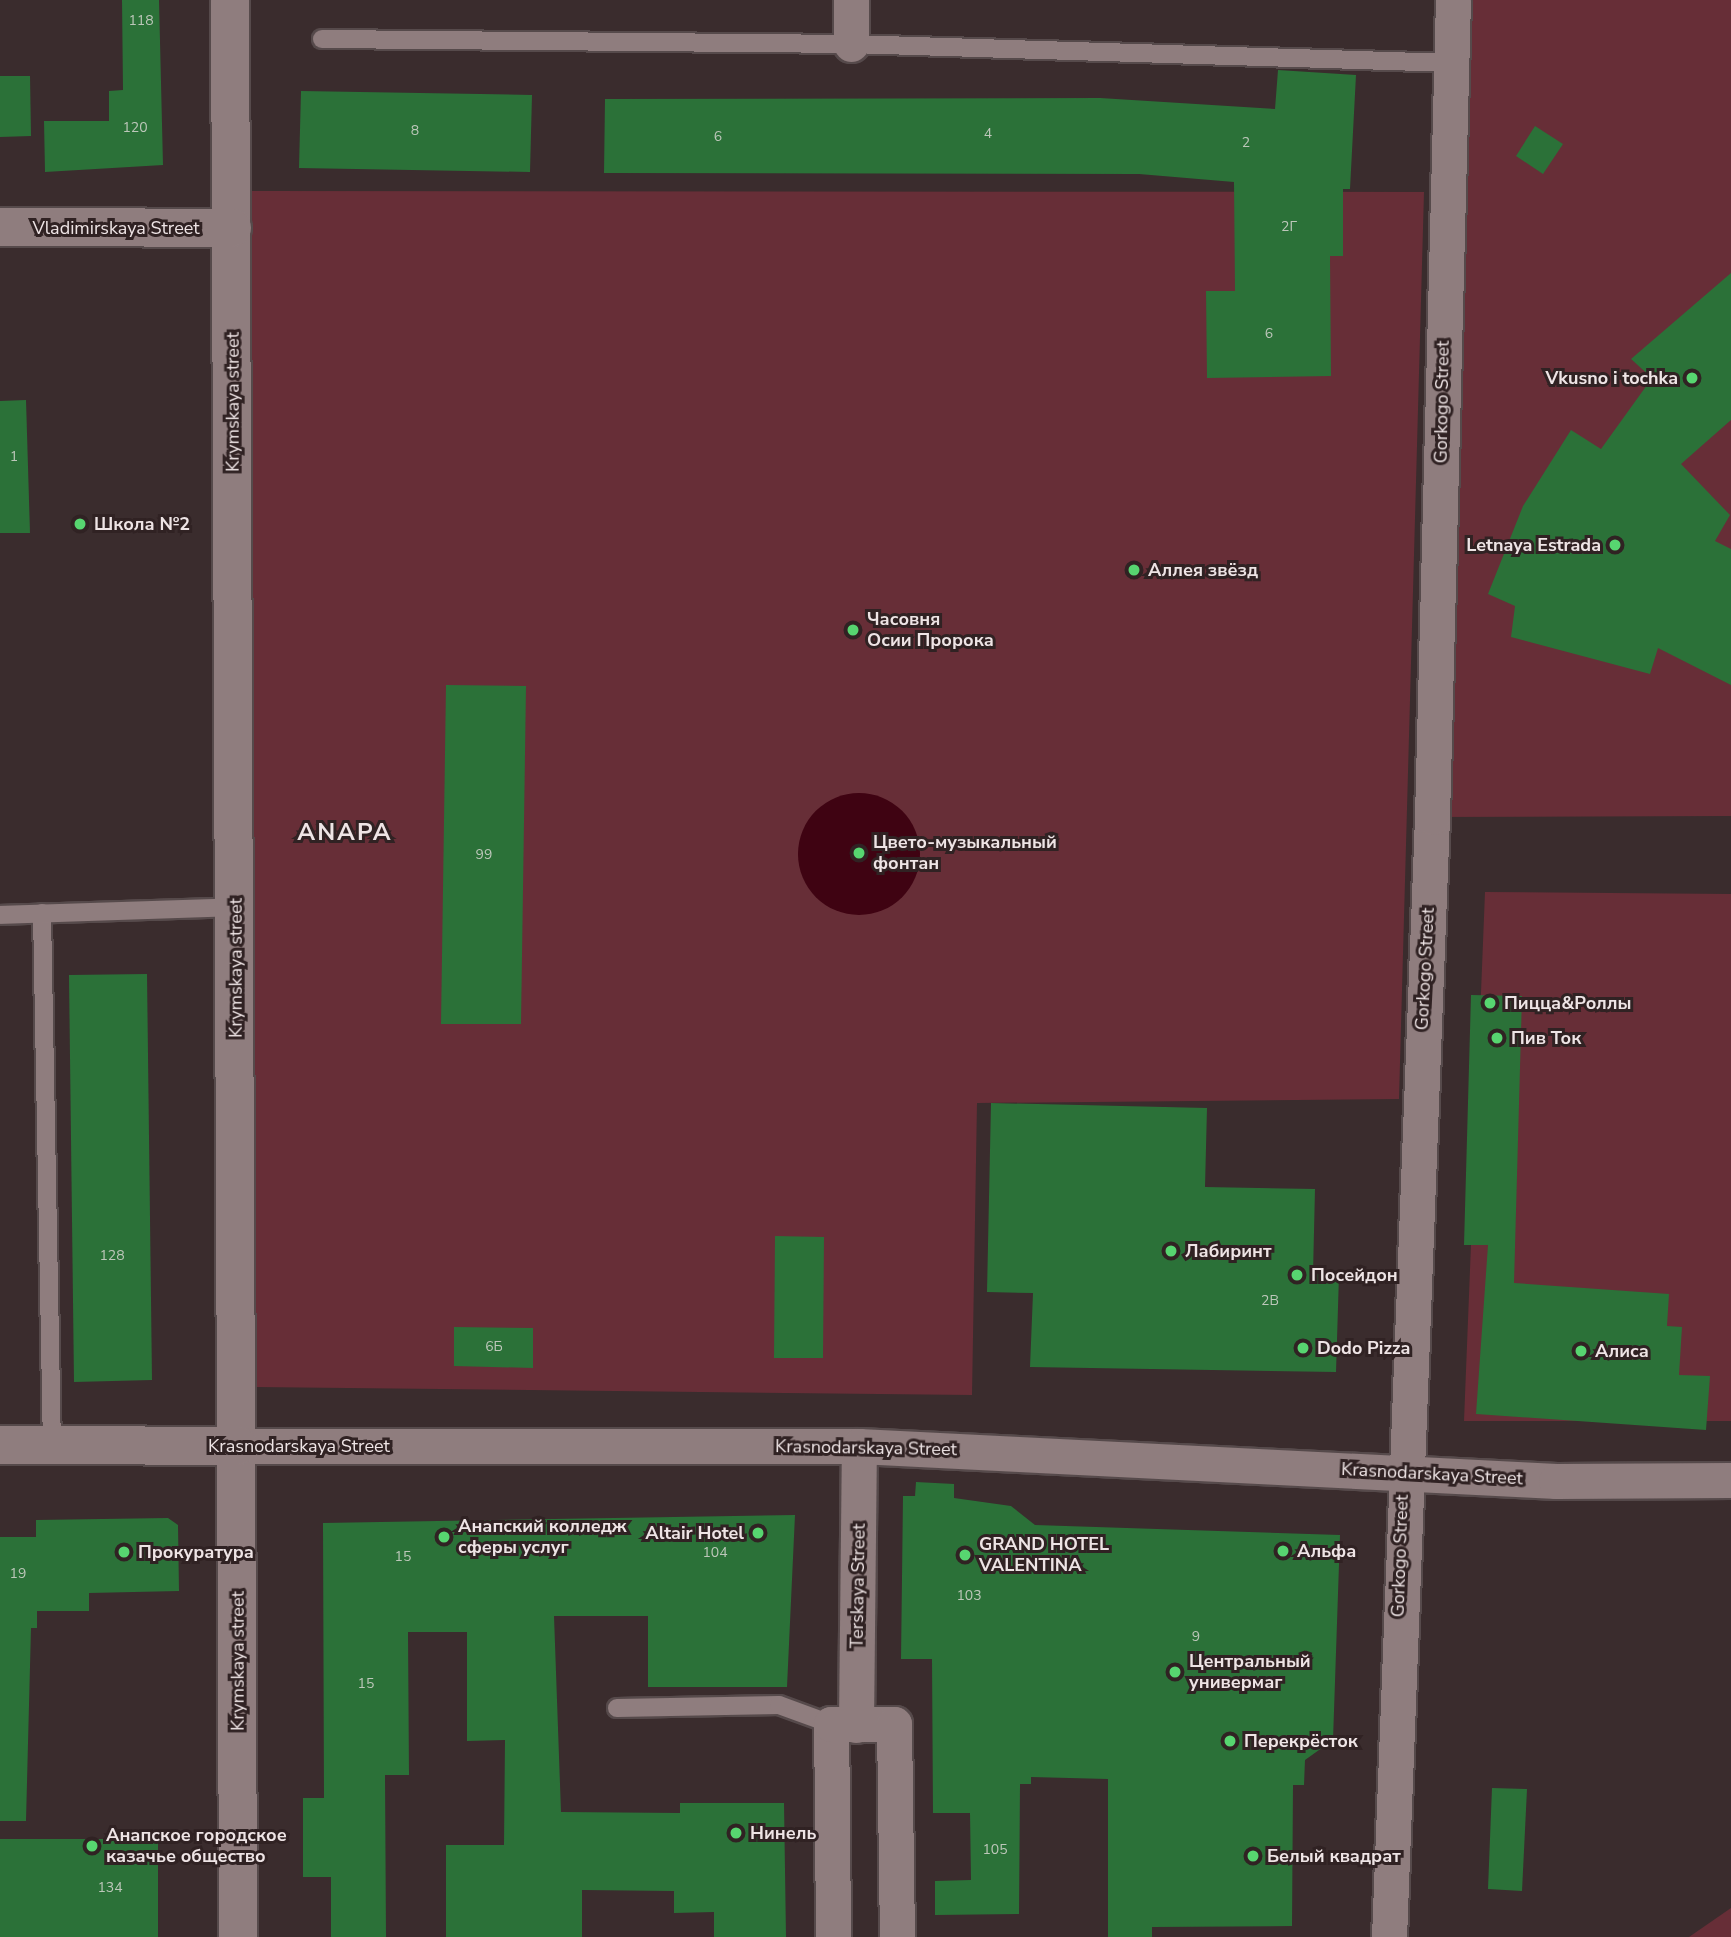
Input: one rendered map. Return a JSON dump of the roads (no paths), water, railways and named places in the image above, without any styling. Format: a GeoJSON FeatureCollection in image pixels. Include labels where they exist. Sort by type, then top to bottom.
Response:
{"type":"FeatureCollection","features":[{"type":"Feature","properties":{"kind":"street","name":"Krymskaya street"},"geometry":{"type":"LineString","coordinates":[[230,0],[236,907],[238,1937]]}},
{"type":"Feature","properties":{"kind":"street"},"geometry":{"type":"LineString","coordinates":[[851,0],[851,44]]}},
{"type":"Feature","properties":{"kind":"street","name":"Gorkogo Street"},"geometry":{"type":"LineString","coordinates":[[1389,1937],[1403,1472],[1432,817],[1453,0]]}},
{"type":"Feature","properties":{"kind":"street","name":"Vladimirskaya Street"},"geometry":{"type":"LineString","coordinates":[[0,227],[232,228]]}},
{"type":"Feature","properties":{"kind":"street","name":"Krasnodarskaya Street"},"geometry":{"type":"LineString","coordinates":[[0,1445],[859,1446],[1556,1481],[1731,1480]]}},
{"type":"Feature","properties":{"kind":"street","name":"Terskaya Street"},"geometry":{"type":"LineString","coordinates":[[833,1937],[859,1446]]}},
{"type":"Feature","properties":{"kind":"street"},"geometry":{"type":"LineString","coordinates":[[843,1725],[894,1724],[897,1937]]}},
{"type":"Feature","properties":{"kind":"lane"},"geometry":{"type":"LineString","coordinates":[[322,39],[851,44],[1451,63]]}},
{"type":"Feature","properties":{"kind":"lane"},"geometry":{"type":"LineString","coordinates":[[0,915],[236,907]]}},
{"type":"Feature","properties":{"kind":"lane"},"geometry":{"type":"LineString","coordinates":[[42,914],[52,1446]]}},
{"type":"Feature","properties":{"kind":"lane"},"geometry":{"type":"LineString","coordinates":[[617,1708],[779,1705],[843,1725]]}},
{"type":"Feature","properties":{"kind":"place","name":"Vkusno i tochka"},"geometry":{"type":"Point","coordinates":[1692,378]}},
{"type":"Feature","properties":{"kind":"place","name":"Школа №2"},"geometry":{"type":"Point","coordinates":[80,524]}},
{"type":"Feature","properties":{"kind":"place","name":"Letnaya Estrada"},"geometry":{"type":"Point","coordinates":[1615,545]}},
{"type":"Feature","properties":{"kind":"place","name":"Аллея звёзд"},"geometry":{"type":"Point","coordinates":[1134,570]}},
{"type":"Feature","properties":{"kind":"place","name":"Часовня Осии Пророка"},"geometry":{"type":"Point","coordinates":[853,630]}},
{"type":"Feature","properties":{"kind":"place","name":"Цвето-музыкальный фонтан"},"geometry":{"type":"Point","coordinates":[859,853]}},
{"type":"Feature","properties":{"kind":"place","name":"Пицца&Роллы"},"geometry":{"type":"Point","coordinates":[1490,1003]}},
{"type":"Feature","properties":{"kind":"place","name":"Пив Ток"},"geometry":{"type":"Point","coordinates":[1497,1038]}},
{"type":"Feature","properties":{"kind":"place","name":"Лабиринт"},"geometry":{"type":"Point","coordinates":[1171,1251]}},
{"type":"Feature","properties":{"kind":"place","name":"Посейдон"},"geometry":{"type":"Point","coordinates":[1297,1275]}},
{"type":"Feature","properties":{"kind":"place","name":"Dodo Pizza"},"geometry":{"type":"Point","coordinates":[1303,1348]}},
{"type":"Feature","properties":{"kind":"place","name":"Алиса"},"geometry":{"type":"Point","coordinates":[1581,1351]}},
{"type":"Feature","properties":{"kind":"place","name":"Altair Hotel"},"geometry":{"type":"Point","coordinates":[758,1533]}},
{"type":"Feature","properties":{"kind":"place","name":"Анапский колледж сферы услуг"},"geometry":{"type":"Point","coordinates":[444,1537]}},
{"type":"Feature","properties":{"kind":"place","name":"Альфа"},"geometry":{"type":"Point","coordinates":[1283,1551]}},
{"type":"Feature","properties":{"kind":"place","name":"Прокуратура"},"geometry":{"type":"Point","coordinates":[124,1552]}},
{"type":"Feature","properties":{"kind":"place","name":"GRAND HOTEL VALENTINA"},"geometry":{"type":"Point","coordinates":[965,1555]}},
{"type":"Feature","properties":{"kind":"place","name":"Центральный универмаг"},"geometry":{"type":"Point","coordinates":[1175,1672]}},
{"type":"Feature","properties":{"kind":"place","name":"Перекрёсток"},"geometry":{"type":"Point","coordinates":[1230,1741]}},
{"type":"Feature","properties":{"kind":"place","name":"Нинель"},"geometry":{"type":"Point","coordinates":[736,1833]}},
{"type":"Feature","properties":{"kind":"place","name":"Анапское городское казачье общество"},"geometry":{"type":"Point","coordinates":[92,1846]}},
{"type":"Feature","properties":{"kind":"place","name":"Белый квадрат"},"geometry":{"type":"Point","coordinates":[1253,1856]}},
{"type":"Feature","properties":{"kind":"district","name":"ANAPA"},"geometry":{"type":"Point","coordinates":[345,833]}}]}
